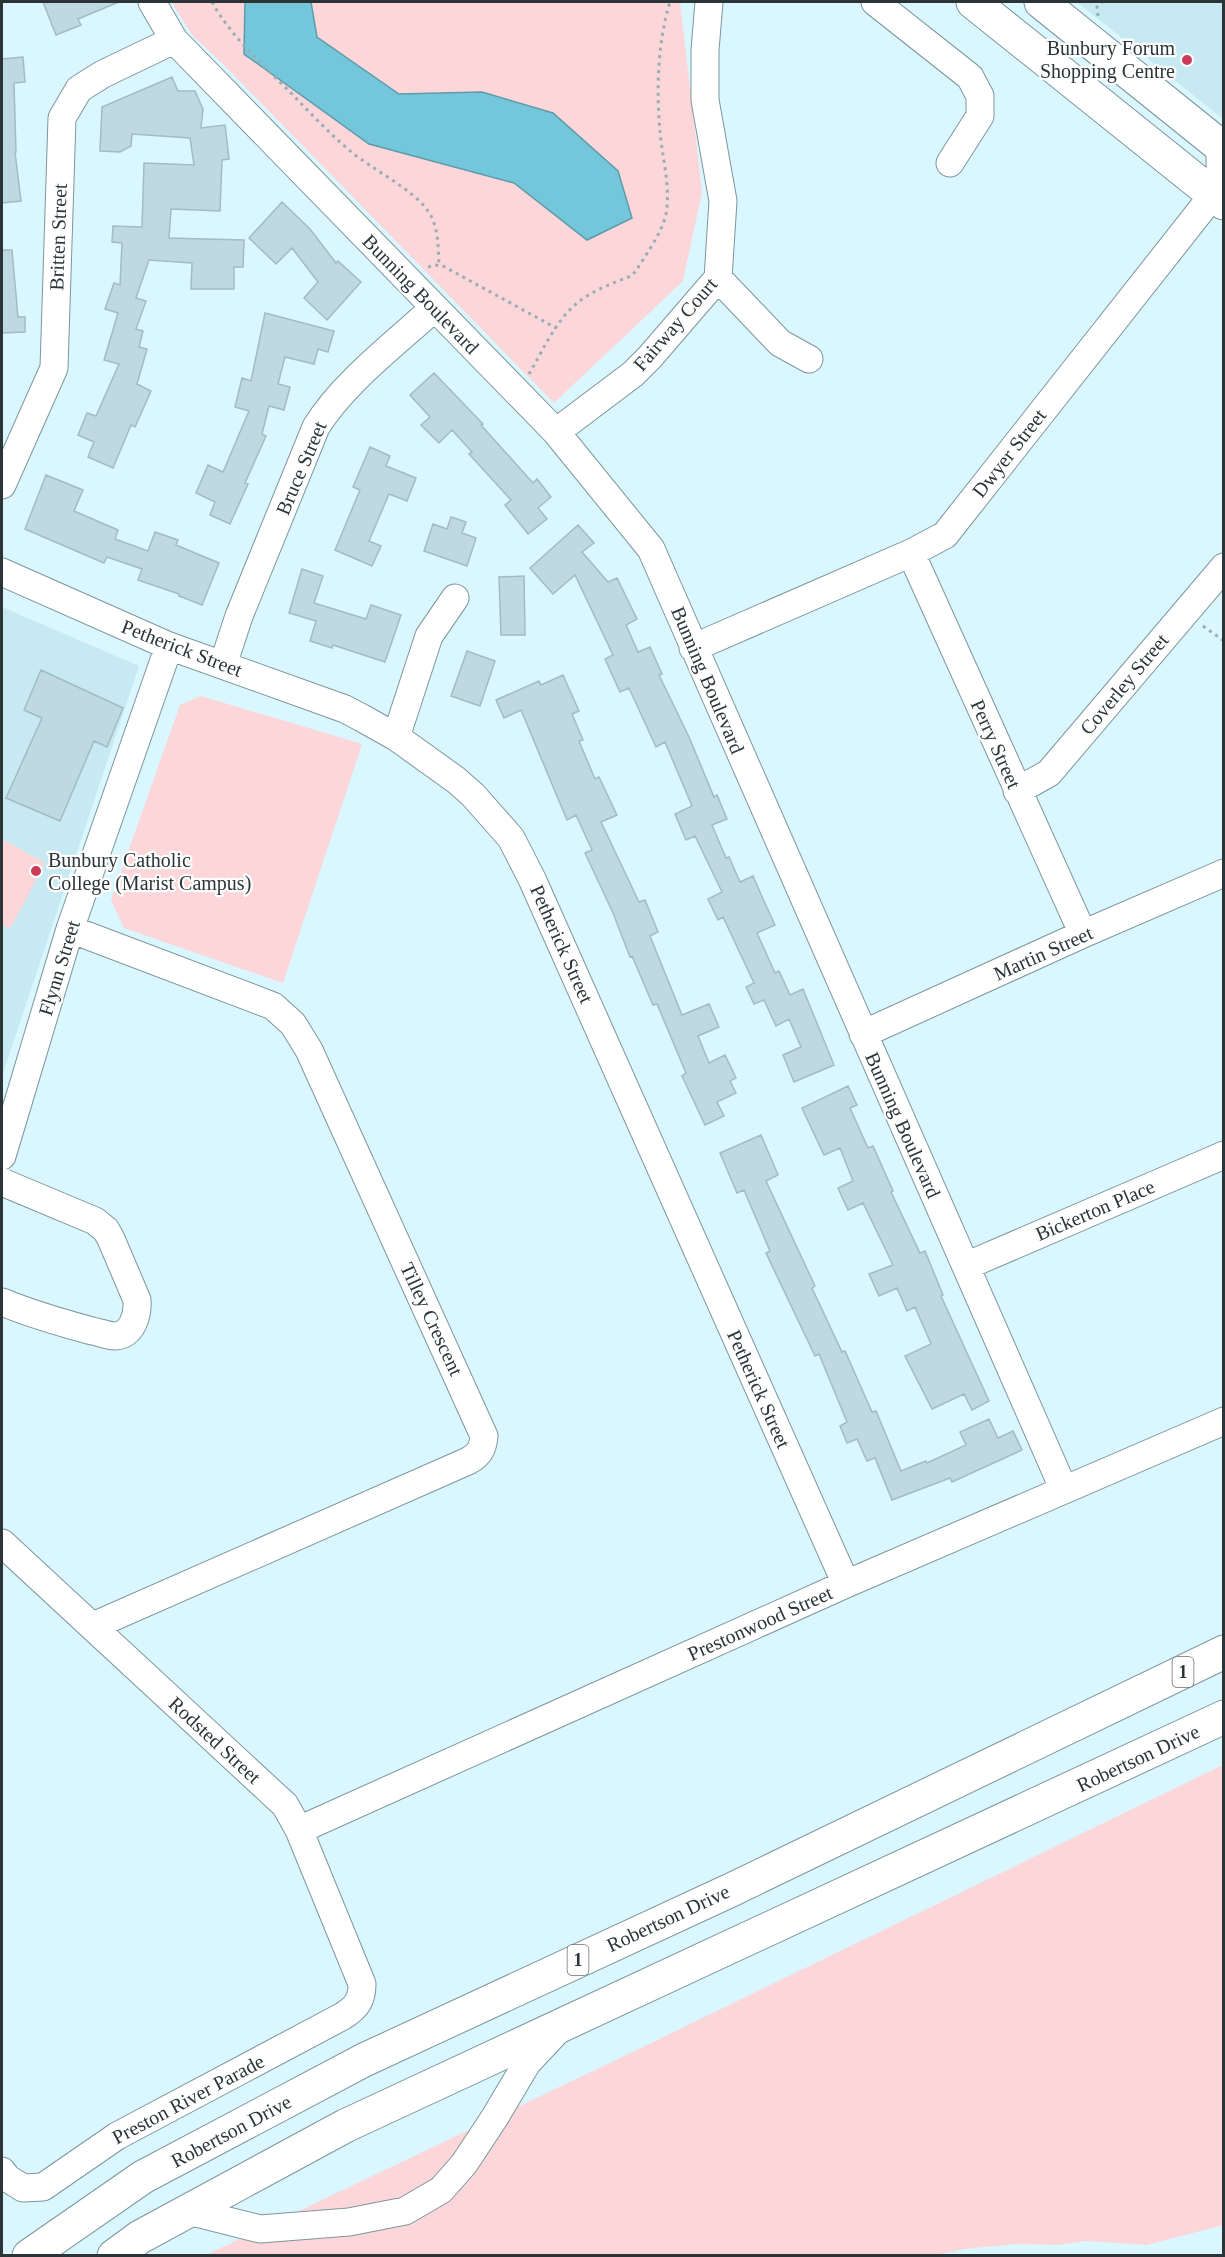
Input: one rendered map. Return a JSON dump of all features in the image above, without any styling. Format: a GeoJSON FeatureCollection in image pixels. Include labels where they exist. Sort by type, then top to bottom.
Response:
{"type":"FeatureCollection","features":[{"type":"Feature","properties":{"kind":"main road"},"geometry":{"type":"LineString","coordinates":[[973,2],[1218,199]]}},
{"type":"Feature","properties":{"kind":"main road"},"geometry":{"type":"LineString","coordinates":[[994,2],[1040,39],[1062,73]]}},
{"type":"Feature","properties":{"kind":"main road"},"geometry":{"type":"LineString","coordinates":[[1041,2],[1221,147]]}},
{"type":"Feature","properties":{"kind":"main road","name":"Robertson Drive"},"geometry":{"type":"LineString","coordinates":[[29,2256],[143,2177],[364,2060],[731,1890],[1224,1652]]}},
{"type":"Feature","properties":{"kind":"main road","name":"Robertson Drive"},"geometry":{"type":"LineString","coordinates":[[114,2256],[140,2237],[345,2126],[1224,1717]]}},
{"type":"Feature","properties":{"kind":"street","name":"Bunning Boulevard"},"geometry":{"type":"LineString","coordinates":[[152,2],[174,40],[556,432],[651,549],[1064,1490]]}},
{"type":"Feature","properties":{"kind":"street","name":"Fairway Court"},"geometry":{"type":"LineString","coordinates":[[556,432],[633,374],[718,278],[723,201],[705,100],[705,50],[709,2]]}},
{"type":"Feature","properties":{"kind":"street"},"geometry":{"type":"LineString","coordinates":[[875,2],[970,77],[980,96],[980,116],[950,163]]}},
{"type":"Feature","properties":{"kind":"street","name":"Britten Street"},"geometry":{"type":"LineString","coordinates":[[2,485],[54,368],[62,118],[79,89],[103,74],[174,40]]}},
{"type":"Feature","properties":{"kind":"street","name":"Dwyer Street"},"geometry":{"type":"LineString","coordinates":[[693,648],[911,553],[945,535],[1218,199],[1221,147]]}},
{"type":"Feature","properties":{"kind":"street"},"geometry":{"type":"LineString","coordinates":[[718,278],[780,343],[809,359]]}},
{"type":"Feature","properties":{"kind":"street","name":"Bruce Street"},"geometry":{"type":"LineString","coordinates":[[223,665],[239,616],[316,428],[327,409],[434,308]]}},
{"type":"Feature","properties":{"kind":"street","name":"Perry Street"},"geometry":{"type":"LineString","coordinates":[[911,553],[1083,934]]}},
{"type":"Feature","properties":{"kind":"street","name":"Coverley Street"},"geometry":{"type":"LineString","coordinates":[[1017,790],[1049,773],[1224,567]]}},
{"type":"Feature","properties":{"kind":"street","name":"Petherick Street"},"geometry":{"type":"LineString","coordinates":[[2,572],[169,646],[345,709],[396,737],[456,780],[501,825],[519,852],[846,1584]]}},
{"type":"Feature","properties":{"kind":"street"},"geometry":{"type":"LineString","coordinates":[[396,737],[429,636],[455,598]]}},
{"type":"Feature","properties":{"kind":"street","name":"Flynn Street"},"geometry":{"type":"LineString","coordinates":[[2,1156],[70,929],[169,646]]}},
{"type":"Feature","properties":{"kind":"street","name":"Martin Street"},"geometry":{"type":"LineString","coordinates":[[863,1034],[1224,873]]}},
{"type":"Feature","properties":{"kind":"street","name":"Tilley Crescent"},"geometry":{"type":"LineString","coordinates":[[70,929],[273,1006],[293,1024],[303,1037],[484,1436],[483,1447],[477,1456],[468,1461],[93,1626]]}},
{"type":"Feature","properties":{"kind":"street","name":"Bickerton Place"},"geometry":{"type":"LineString","coordinates":[[966,1266],[1224,1155]]}},
{"type":"Feature","properties":{"kind":"street"},"geometry":{"type":"LineString","coordinates":[[2,1182],[95,1221],[106,1230],[137,1300],[138,1311],[129,1329],[115,1336],[69,1325],[2,1302]]}},
{"type":"Feature","properties":{"kind":"street","name":"Prestonwood Street"},"geometry":{"type":"LineString","coordinates":[[299,1830],[846,1584],[1224,1421]]}},
{"type":"Feature","properties":{"kind":"street","name":"Rodsted Street"},"geometry":{"type":"LineString","coordinates":[[2,1543],[285,1805],[299,1830],[362,1984]]}},
{"type":"Feature","properties":{"kind":"street","name":"Preston River Parade"},"geometry":{"type":"LineString","coordinates":[[2,2171],[7,2178],[23,2188],[43,2187],[117,2136],[343,2016],[357,2005],[362,1996],[362,1984]]}},
{"type":"Feature","properties":{"kind":"street"},"geometry":{"type":"LineString","coordinates":[[188,2211],[260,2229],[349,2222],[405,2211],[441,2190],[464,2164],[527,2063],[562,2025]]}},
{"type":"Feature","properties":{"kind":"path"},"geometry":{"type":"LineString","coordinates":[[213,2],[222,19],[238,39],[348,149],[426,208],[434,223],[439,265]]}},
{"type":"Feature","properties":{"kind":"path"},"geometry":{"type":"LineString","coordinates":[[525,379],[568,312],[586,297],[636,272],[664,221],[667,210],[667,186],[658,103],[663,32],[670,2]]}},
{"type":"Feature","properties":{"kind":"path"},"geometry":{"type":"LineString","coordinates":[[419,270],[439,265],[556,328]]}},
{"type":"Feature","properties":{"kind":"shaded area"},"geometry":{"type":"Polygon","coordinates":[[[171,2],[680,2],[702,192],[683,281],[554,403],[193,36],[171,2]]]}},
{"type":"Feature","properties":{"kind":"shaded area","name":"Bunbury Forum Shopping Centre"},"geometry":{"type":"Polygon","coordinates":[[[1077,2],[1223,2],[1223,119],[1077,2]]]}},
{"type":"Feature","properties":{"kind":"shaded area","name":"Bunbury Catholic College (Marist Campus)"},"geometry":{"type":"Polygon","coordinates":[[[2,607],[139,666],[2,1076],[2,607]]]}},
{"type":"Feature","properties":{"kind":"shaded area"},"geometry":{"type":"Polygon","coordinates":[[[201,696],[362,744],[283,983],[124,928],[111,900],[180,705],[201,696]]]}},
{"type":"Feature","properties":{"kind":"shaded area"},"geometry":{"type":"Polygon","coordinates":[[[2,839],[45,863],[10,929],[2,924],[2,839]]]}},
{"type":"Feature","properties":{"kind":"shaded area"},"geometry":{"type":"Polygon","coordinates":[[[1223,1765],[1223,2225],[1147,2245],[1086,2241],[1058,2245],[1017,2244],[964,2249],[933,2256],[204,2256],[614,2061],[1223,1765]]]}},
{"type":"Feature","properties":{"kind":"water"},"geometry":{"type":"Polygon","coordinates":[[[245,2],[311,2],[317,37],[399,94],[482,92],[553,113],[618,171],[632,218],[587,240],[514,183],[369,144],[244,54],[245,2]]]}},
{"type":"Feature","properties":{"kind":"building"},"geometry":{"type":"Polygon","coordinates":[[[43,2],[119,2],[78,19],[81,25],[56,35],[43,2]]]}},
{"type":"Feature","properties":{"kind":"building"},"geometry":{"type":"Polygon","coordinates":[[[23,57],[25,82],[14,83],[15,152],[21,201],[2,203],[2,59],[23,57]]]}},
{"type":"Feature","properties":{"kind":"building"},"geometry":{"type":"Polygon","coordinates":[[[172,77],[178,91],[195,91],[203,109],[201,128],[225,125],[229,159],[222,160],[220,211],[171,209],[169,238],[244,240],[243,267],[234,267],[234,289],[191,289],[192,263],[149,260],[136,298],[146,301],[136,329],[143,331],[139,347],[147,349],[137,384],[151,391],[135,427],[131,425],[113,468],[88,457],[94,442],[78,435],[87,413],[96,416],[119,364],[104,360],[118,313],[105,309],[114,283],[120,285],[122,243],[112,242],[113,226],[142,227],[144,163],[194,165],[190,138],[132,134],[131,146],[120,152],[100,151],[102,107],[172,77]]]}},
{"type":"Feature","properties":{"kind":"building"},"geometry":{"type":"Polygon","coordinates":[[[282,202],[310,229],[336,263],[338,261],[361,282],[327,320],[304,298],[318,282],[292,248],[276,264],[249,238],[282,202]]]}},
{"type":"Feature","properties":{"kind":"building"},"geometry":{"type":"Polygon","coordinates":[[[2,250],[12,250],[18,317],[25,317],[25,332],[2,333],[2,250]]]}},
{"type":"Feature","properties":{"kind":"building"},"geometry":{"type":"Polygon","coordinates":[[[265,313],[334,331],[328,352],[318,349],[314,364],[285,357],[278,384],[290,387],[284,410],[269,406],[262,434],[266,436],[230,524],[210,515],[215,502],[196,493],[208,465],[223,472],[249,411],[235,407],[242,378],[251,381],[265,313]]]}},
{"type":"Feature","properties":{"kind":"building"},"geometry":{"type":"Polygon","coordinates":[[[434,373],[483,424],[481,425],[533,483],[537,479],[551,497],[538,508],[547,519],[528,534],[505,505],[511,500],[469,454],[472,452],[452,430],[439,443],[421,425],[430,417],[410,395],[434,373]]]}},
{"type":"Feature","properties":{"kind":"building"},"geometry":{"type":"Polygon","coordinates":[[[370,447],[390,456],[386,466],[416,478],[407,501],[389,494],[369,541],[381,546],[372,566],[335,550],[360,490],[353,487],[370,447]]]}},
{"type":"Feature","properties":{"kind":"building"},"geometry":{"type":"Polygon","coordinates":[[[46,475],[83,490],[74,511],[118,530],[115,539],[148,551],[155,532],[178,540],[176,545],[219,563],[202,605],[179,596],[179,594],[138,580],[142,569],[107,557],[104,563],[25,529],[46,475]]]}},
{"type":"Feature","properties":{"kind":"building"},"geometry":{"type":"Polygon","coordinates":[[[451,517],[466,522],[462,533],[476,538],[467,566],[424,551],[433,524],[447,529],[451,517]]]}},
{"type":"Feature","properties":{"kind":"building"},"geometry":{"type":"Polygon","coordinates":[[[578,525],[594,543],[582,552],[608,582],[617,578],[637,619],[626,625],[638,652],[650,647],[662,674],[659,675],[689,737],[714,797],[717,795],[727,819],[712,825],[726,858],[729,857],[740,882],[753,876],[775,925],[757,933],[775,973],[779,971],[790,995],[803,989],[834,1065],[794,1082],[783,1055],[801,1047],[789,1019],[776,1026],[764,1000],[754,1004],[746,987],[754,983],[723,917],[718,920],[708,899],[722,892],[695,836],[686,840],[675,814],[692,806],[665,742],[656,747],[629,688],[620,692],[605,659],[613,655],[575,575],[553,594],[530,568],[578,525]]]}},
{"type":"Feature","properties":{"kind":"building"},"geometry":{"type":"Polygon","coordinates":[[[302,569],[323,576],[314,603],[366,619],[371,605],[401,615],[385,662],[333,645],[332,648],[310,641],[316,621],[289,613],[302,569]]]}},
{"type":"Feature","properties":{"kind":"building"},"geometry":{"type":"Polygon","coordinates":[[[524,576],[525,635],[501,635],[499,577],[524,576]]]}},
{"type":"Feature","properties":{"kind":"building"},"geometry":{"type":"Polygon","coordinates":[[[467,651],[495,661],[480,706],[451,696],[467,651]]]}},
{"type":"Feature","properties":{"kind":"building"},"geometry":{"type":"Polygon","coordinates":[[[41,670],[123,708],[107,747],[94,741],[60,821],[6,798],[42,718],[24,710],[41,670]]]}},
{"type":"Feature","properties":{"kind":"building"},"geometry":{"type":"Polygon","coordinates":[[[563,675],[579,711],[572,714],[583,740],[579,741],[595,779],[599,777],[617,815],[601,822],[639,902],[645,900],[658,932],[650,936],[682,1015],[709,1004],[719,1027],[698,1036],[709,1063],[725,1055],[736,1078],[730,1081],[736,1093],[717,1102],[724,1116],[705,1125],[682,1076],[686,1073],[657,1004],[653,1005],[632,956],[630,957],[613,913],[585,853],[592,850],[576,815],[567,820],[521,710],[504,718],[496,700],[539,681],[541,685],[563,675]]]}},
{"type":"Feature","properties":{"kind":"building"},"geometry":{"type":"Polygon","coordinates":[[[848,1086],[857,1105],[850,1108],[868,1148],[873,1146],[893,1191],[891,1192],[920,1253],[925,1251],[943,1295],[941,1296],[989,1401],[972,1410],[964,1394],[932,1409],[905,1356],[931,1344],[915,1307],[907,1311],[897,1288],[879,1296],[869,1274],[893,1265],[863,1203],[848,1210],[838,1188],[853,1181],[840,1148],[824,1155],[802,1108],[848,1086]]]}},
{"type":"Feature","properties":{"kind":"building"},"geometry":{"type":"Polygon","coordinates":[[[761,1135],[778,1175],[766,1181],[815,1286],[812,1288],[842,1352],[845,1351],[872,1412],[876,1411],[901,1471],[926,1461],[927,1463],[966,1445],[960,1432],[989,1419],[998,1438],[1013,1431],[1022,1450],[952,1482],[950,1478],[892,1500],[875,1458],[867,1461],[857,1439],[847,1443],[840,1426],[847,1422],[819,1354],[815,1356],[766,1253],[770,1251],[744,1190],[737,1193],[720,1153],[761,1135]]]}},
{"type":"Feature","properties":{"kind":"place","name":"Bunbury Forum Shopping Centre"},"geometry":{"type":"Point","coordinates":[1187,60]}},
{"type":"Feature","properties":{"kind":"place","name":"Bunbury Catholic College (Marist Campus)"},"geometry":{"type":"Point","coordinates":[36,871]}}]}
